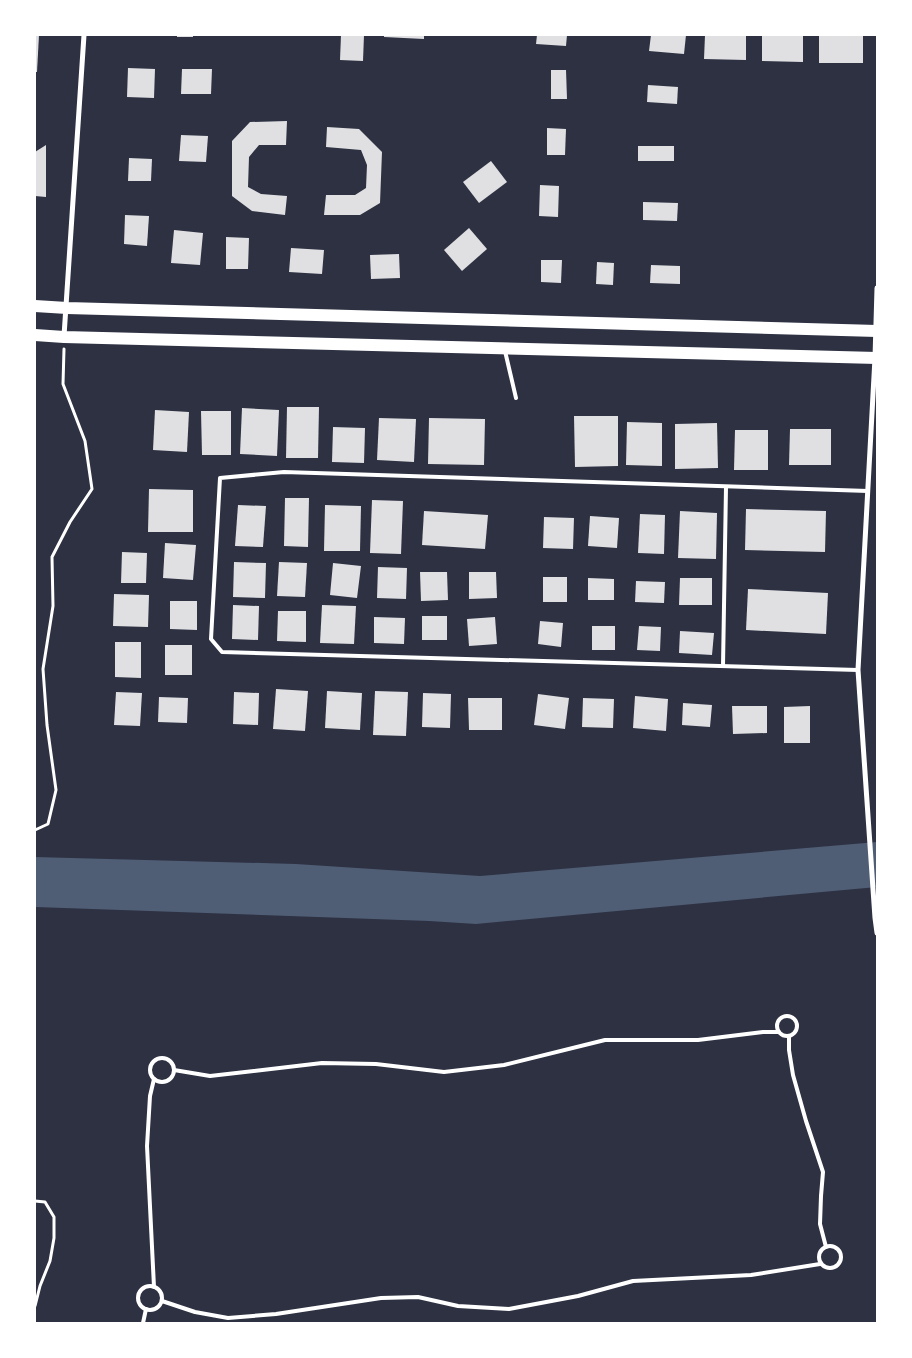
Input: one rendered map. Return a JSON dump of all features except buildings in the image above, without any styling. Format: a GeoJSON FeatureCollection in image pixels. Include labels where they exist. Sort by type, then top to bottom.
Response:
{"type":"FeatureCollection","features":[{"type":"Feature","properties":{"kind":"main road"},"geometry":{"type":"LineString","coordinates":[[35,306],[876,331]]}},
{"type":"Feature","properties":{"kind":"main road"},"geometry":{"type":"LineString","coordinates":[[35,334],[64,337],[876,358]]}},
{"type":"Feature","properties":{"kind":"street"},"geometry":{"type":"LineString","coordinates":[[64,337],[84,35]]}},
{"type":"Feature","properties":{"kind":"street"},"geometry":{"type":"LineString","coordinates":[[877,288],[876,358],[858,670],[877,933]]}},
{"type":"Feature","properties":{"kind":"lane"},"geometry":{"type":"LineString","coordinates":[[504,348],[516,398]]}},
{"type":"Feature","properties":{"kind":"lane"},"geometry":{"type":"LineString","coordinates":[[858,670],[222,652],[211,639],[220,478],[284,472],[868,492]]}},
{"type":"Feature","properties":{"kind":"lane"},"geometry":{"type":"LineString","coordinates":[[723,666],[726,487]]}},
{"type":"Feature","properties":{"kind":"lane"},"geometry":{"type":"LineString","coordinates":[[784,1016],[791,1016],[796,1021],[795,1033],[789,1036],[783,1036],[778,1032],[776,1026],[784,1016]]}},
{"type":"Feature","properties":{"kind":"lane"},"geometry":{"type":"LineString","coordinates":[[174,1070],[210,1076],[322,1063],[376,1064],[444,1072],[504,1065],[605,1040],[698,1040],[778,1032]]}},
{"type":"Feature","properties":{"kind":"lane"},"geometry":{"type":"LineString","coordinates":[[789,1036],[793,1075],[823,1172],[820,1224],[826,1247]]}},
{"type":"Feature","properties":{"kind":"lane"},"geometry":{"type":"LineString","coordinates":[[161,1058],[168,1059],[173,1064],[174,1070],[172,1077],[167,1081],[160,1082],[154,1079],[150,1073],[151,1066],[161,1058]]}},
{"type":"Feature","properties":{"kind":"lane"},"geometry":{"type":"LineString","coordinates":[[154,1079],[150,1096],[147,1146],[154,1287]]}},
{"type":"Feature","properties":{"kind":"lane"},"geometry":{"type":"LineString","coordinates":[[162,1300],[195,1312],[228,1318],[276,1314],[381,1298],[418,1297],[458,1306],[509,1309],[578,1296],[633,1282],[751,1275],[820,1264],[827,1268],[836,1267],[841,1260],[839,1251],[832,1246],[823,1248],[818,1255],[820,1264]]}},
{"type":"Feature","properties":{"kind":"lane"},"geometry":{"type":"LineString","coordinates":[[146,1287],[154,1287],[161,1292],[162,1300],[158,1308],[151,1310],[143,1308],[138,1300],[140,1292],[146,1287]]}},
{"type":"Feature","properties":{"kind":"lane"},"geometry":{"type":"LineString","coordinates":[[143,1323],[146,1309]]}},
{"type":"Feature","properties":{"kind":"path"},"geometry":{"type":"LineString","coordinates":[[35,830],[48,824],[56,790],[47,726],[44,669],[53,606],[52,557],[70,522],[92,489],[85,440],[63,384],[64,337]]}},
{"type":"Feature","properties":{"kind":"path"},"geometry":{"type":"LineString","coordinates":[[35,1201],[44,1202],[54,1217],[54,1238],[50,1261],[40,1286],[35,1306]]}},
{"type":"Feature","properties":{"kind":"water"},"geometry":{"type":"Polygon","coordinates":[[[877,842],[877,887],[476,924],[35,907],[35,857],[296,864],[480,876],[877,842]]]}}]}
